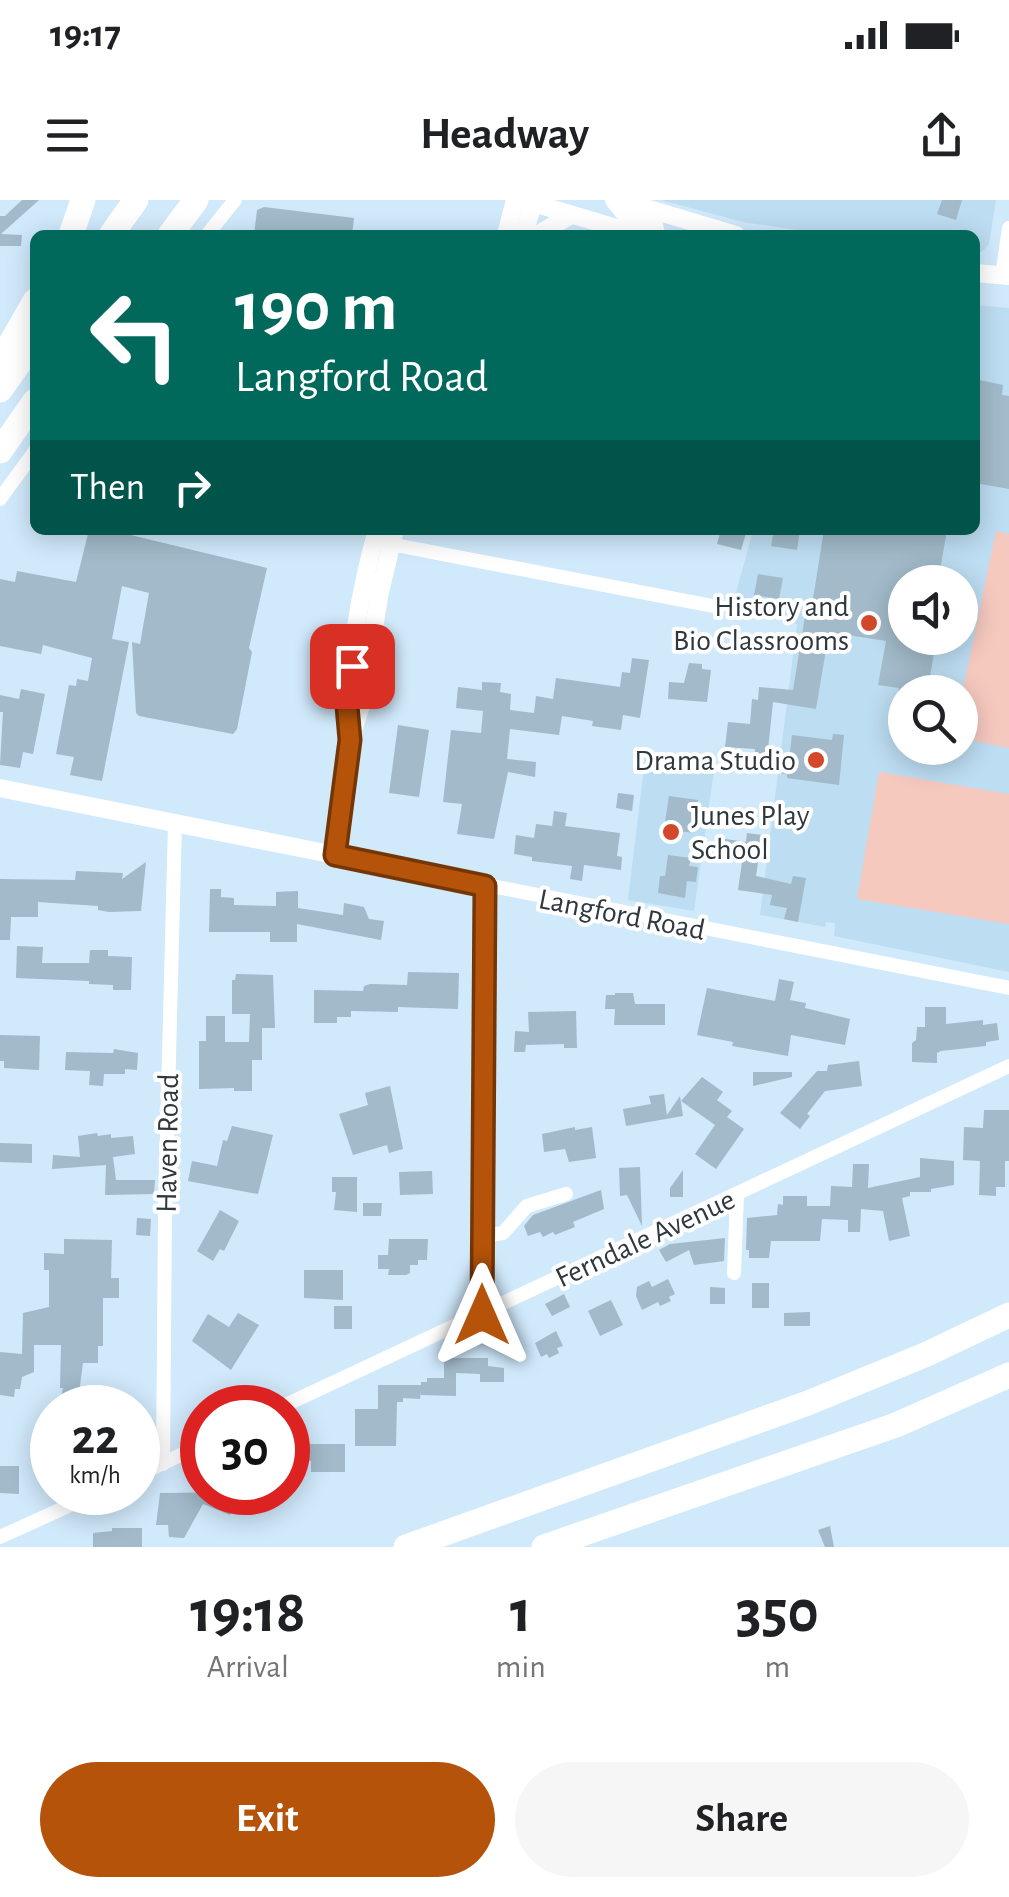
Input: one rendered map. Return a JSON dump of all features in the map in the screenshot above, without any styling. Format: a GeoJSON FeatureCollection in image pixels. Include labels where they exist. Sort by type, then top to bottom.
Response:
{"type":"FeatureCollection","features":[{"type":"Feature","properties":{"kind":"highway"},"geometry":{"type":"LineString","coordinates":[[73,230],[83,200]]}},
{"type":"Feature","properties":{"kind":"highway"},"geometry":{"type":"LineString","coordinates":[[115,230],[136,200]]}},
{"type":"Feature","properties":{"kind":"highway"},"geometry":{"type":"LineString","coordinates":[[154,230],[175,200]]}},
{"type":"Feature","properties":{"kind":"highway"},"geometry":{"type":"LineString","coordinates":[[174,230],[196,200]]}},
{"type":"Feature","properties":{"kind":"highway"},"geometry":{"type":"LineString","coordinates":[[0,362],[30,310]]}},
{"type":"Feature","properties":{"kind":"highway"},"geometry":{"type":"LineString","coordinates":[[0,390],[30,348]]}},
{"type":"Feature","properties":{"kind":"highway"},"geometry":{"type":"LineString","coordinates":[[0,451],[30,411]]}},
{"type":"Feature","properties":{"kind":"highway"},"geometry":{"type":"LineString","coordinates":[[406,1547],[808,1403],[927,1354],[1009,1314]]}},
{"type":"Feature","properties":{"kind":"highway"},"geometry":{"type":"LineString","coordinates":[[544,1547],[896,1424],[1009,1375]]}},
{"type":"Feature","properties":{"kind":"street"},"geometry":{"type":"LineString","coordinates":[[211,230],[235,200]]}},
{"type":"Feature","properties":{"kind":"street"},"geometry":{"type":"LineString","coordinates":[[616,200],[628,218],[654,224],[657,230]]}},
{"type":"Feature","properties":{"kind":"street"},"geometry":{"type":"LineString","coordinates":[[616,200],[719,230]]}},
{"type":"Feature","properties":{"kind":"street"},"geometry":{"type":"LineString","coordinates":[[527,201],[623,230]]}},
{"type":"Feature","properties":{"kind":"street"},"geometry":{"type":"LineString","coordinates":[[509,230],[527,201]]}},
{"type":"Feature","properties":{"kind":"street"},"geometry":{"type":"LineString","coordinates":[[524,230],[527,201]]}},
{"type":"Feature","properties":{"kind":"street"},"geometry":{"type":"LineString","coordinates":[[546,230],[571,215]]}},
{"type":"Feature","properties":{"kind":"street"},"geometry":{"type":"LineString","coordinates":[[980,273],[1006,276],[1009,228]]}},
{"type":"Feature","properties":{"kind":"street"},"geometry":{"type":"LineString","coordinates":[[0,499],[30,458]]}},
{"type":"Feature","properties":{"kind":"street"},"geometry":{"type":"LineString","coordinates":[[335,855],[350,740],[347,706],[364,583],[384,536],[713,606]]}},
{"type":"Feature","properties":{"kind":"street","name":"Langford Road"},"geometry":{"type":"LineString","coordinates":[[0,788],[1009,988]]}},
{"type":"Feature","properties":{"kind":"street","name":"Haven Road"},"geometry":{"type":"LineString","coordinates":[[163,1464],[175,823]]}},
{"type":"Feature","properties":{"kind":"street"},"geometry":{"type":"LineString","coordinates":[[482,1315],[485,886]]}},
{"type":"Feature","properties":{"kind":"street","name":"Ferndale Avenue"},"geometry":{"type":"LineString","coordinates":[[310,1394],[1009,1066]]}},
{"type":"Feature","properties":{"kind":"street"},"geometry":{"type":"LineString","coordinates":[[483,1236],[503,1232],[528,1206],[566,1194]]}},
{"type":"Feature","properties":{"kind":"street"},"geometry":{"type":"LineString","coordinates":[[734,1272],[736,1195]]}},
{"type":"Feature","properties":{"kind":"street"},"geometry":{"type":"LineString","coordinates":[[160,1465],[180,1456]]}},
{"type":"Feature","properties":{"kind":"street"},"geometry":{"type":"LineString","coordinates":[[0,1537],[48,1515]]}},
{"type":"Feature","properties":{"kind":"shaded area"},"geometry":{"type":"Polygon","coordinates":[[[661,200],[996,200],[989,244],[982,252],[980,230],[797,230],[743,222],[661,200]]]}},
{"type":"Feature","properties":{"kind":"shaded area"},"geometry":{"type":"Polygon","coordinates":[[[980,305],[1009,308],[1009,972],[834,936],[835,923],[826,922],[825,927],[760,915],[797,624],[732,608],[752,535],[980,535],[980,305]]]}},
{"type":"Feature","properties":{"kind":"shaded area"},"geometry":{"type":"Polygon","coordinates":[[[996,531],[1009,534],[1009,748],[978,742],[978,675],[966,675],[970,655],[978,655],[978,618],[996,531]]]}},
{"type":"Feature","properties":{"kind":"shaded area","name":"Junes Play School"},"geometry":{"type":"Polygon","coordinates":[[[646,751],[715,764],[694,911],[628,900],[646,751]]]}},
{"type":"Feature","properties":{"kind":"shaded area"},"geometry":{"type":"Polygon","coordinates":[[[879,772],[1009,794],[1009,924],[857,899],[879,772]]]}},
{"type":"Feature","properties":{"kind":"building"},"geometry":{"type":"Polygon","coordinates":[[[22,200],[39,200],[1,234],[22,235],[21,246],[0,246],[0,216],[22,200]]]}},
{"type":"Feature","properties":{"kind":"building"},"geometry":{"type":"Polygon","coordinates":[[[942,200],[962,200],[956,220],[937,214],[942,200]]]}},
{"type":"Feature","properties":{"kind":"building"},"geometry":{"type":"Polygon","coordinates":[[[264,207],[354,218],[353,230],[255,230],[257,210],[264,207]]]}},
{"type":"Feature","properties":{"kind":"building"},"geometry":{"type":"Polygon","coordinates":[[[980,380],[1003,385],[1002,395],[1009,396],[1009,489],[980,484],[980,380]]]}},
{"type":"Feature","properties":{"kind":"building"},"geometry":{"type":"Polygon","coordinates":[[[88,535],[131,535],[267,568],[233,734],[136,713],[132,642],[140,644],[149,593],[122,586],[112,639],[129,642],[102,781],[70,775],[74,757],[56,754],[69,685],[76,686],[77,679],[88,681],[92,658],[43,645],[41,654],[0,646],[0,579],[15,582],[17,571],[76,582],[88,535]]]}},
{"type":"Feature","properties":{"kind":"building"},"geometry":{"type":"Polygon","coordinates":[[[720,535],[746,535],[741,550],[717,544],[720,535]]]}},
{"type":"Feature","properties":{"kind":"building"},"geometry":{"type":"Polygon","coordinates":[[[773,535],[799,535],[797,550],[771,546],[773,535]]]}},
{"type":"Feature","properties":{"kind":"building"},"geometry":{"type":"Polygon","coordinates":[[[823,535],[946,535],[941,565],[888,565],[888,655],[934,655],[930,675],[888,675],[888,686],[878,685],[886,641],[829,632],[816,709],[773,702],[767,759],[789,760],[792,735],[832,740],[833,734],[844,735],[839,785],[787,778],[787,774],[754,772],[755,749],[725,747],[728,722],[750,724],[752,699],[758,700],[759,687],[793,690],[807,604],[812,605],[823,535]]]}},
{"type":"Feature","properties":{"kind":"building"},"geometry":{"type":"Polygon","coordinates":[[[758,574],[783,578],[779,599],[754,595],[758,574]]]}},
{"type":"Feature","properties":{"kind":"building"},"geometry":{"type":"Polygon","coordinates":[[[632,658],[649,660],[640,718],[623,715],[621,730],[562,716],[559,735],[510,729],[507,759],[536,762],[535,777],[508,772],[494,839],[457,834],[462,804],[443,802],[451,730],[481,733],[483,711],[456,708],[458,687],[482,690],[482,682],[501,683],[500,692],[511,694],[510,710],[534,713],[536,696],[553,699],[556,678],[620,687],[622,672],[630,673],[632,658]]]}},
{"type":"Feature","properties":{"kind":"building"},"geometry":{"type":"Polygon","coordinates":[[[689,663],[711,670],[707,702],[668,699],[669,682],[684,683],[689,663]]]}},
{"type":"Feature","properties":{"kind":"building"},"geometry":{"type":"Polygon","coordinates":[[[21,689],[45,694],[33,754],[23,752],[20,768],[0,765],[0,695],[19,699],[21,689]]]}},
{"type":"Feature","properties":{"kind":"building"},"geometry":{"type":"Polygon","coordinates":[[[398,725],[429,730],[419,797],[389,793],[398,725]]]}},
{"type":"Feature","properties":{"kind":"building"},"geometry":{"type":"Polygon","coordinates":[[[618,793],[634,795],[632,811],[616,808],[618,793]]]}},
{"type":"Feature","properties":{"kind":"building"},"geometry":{"type":"Polygon","coordinates":[[[669,796],[698,800],[694,833],[664,829],[669,796]]]}},
{"type":"Feature","properties":{"kind":"building"},"geometry":{"type":"Polygon","coordinates":[[[554,811],[567,813],[565,826],[620,833],[617,856],[622,857],[621,870],[584,865],[582,881],[570,879],[572,866],[532,861],[532,857],[514,854],[516,835],[534,838],[536,824],[552,826],[554,811]]]}},
{"type":"Feature","properties":{"kind":"building"},"geometry":{"type":"Polygon","coordinates":[[[747,833],[762,835],[756,876],[791,884],[793,876],[806,878],[798,922],[784,919],[787,908],[770,905],[772,895],[738,890],[742,862],[716,859],[719,838],[746,842],[747,833]]]}},
{"type":"Feature","properties":{"kind":"building"},"geometry":{"type":"Polygon","coordinates":[[[668,855],[691,858],[689,866],[698,867],[696,882],[687,881],[685,898],[658,893],[668,855]]]}},
{"type":"Feature","properties":{"kind":"building"},"geometry":{"type":"Polygon","coordinates":[[[146,862],[141,911],[109,912],[98,910],[98,906],[38,902],[38,917],[11,917],[10,940],[0,940],[0,879],[75,880],[76,871],[123,873],[122,879],[146,862]]]}},
{"type":"Feature","properties":{"kind":"building"},"geometry":{"type":"Polygon","coordinates":[[[210,889],[221,889],[221,897],[234,898],[234,905],[276,906],[276,892],[298,891],[298,908],[343,915],[344,903],[364,907],[369,919],[384,921],[381,940],[297,924],[297,942],[270,942],[270,932],[209,932],[210,889]]]}},
{"type":"Feature","properties":{"kind":"building"},"geometry":{"type":"Polygon","coordinates":[[[17,946],[43,947],[42,963],[89,963],[90,950],[132,957],[131,990],[113,990],[113,985],[89,981],[16,978],[17,946]]]}},
{"type":"Feature","properties":{"kind":"building"},"geometry":{"type":"Polygon","coordinates":[[[408,972],[459,973],[458,1009],[398,1007],[398,1012],[351,1011],[351,1017],[337,1017],[337,1023],[314,1023],[314,990],[363,991],[370,984],[407,985],[408,972]]]}},
{"type":"Feature","properties":{"kind":"building"},"geometry":{"type":"Polygon","coordinates":[[[236,974],[273,975],[275,1028],[262,1028],[262,1060],[252,1060],[252,1091],[199,1089],[199,1041],[206,1041],[206,1016],[225,1016],[225,1042],[249,1042],[250,1014],[232,1014],[232,980],[236,974]]]}},
{"type":"Feature","properties":{"kind":"building"},"geometry":{"type":"Polygon","coordinates":[[[779,979],[794,982],[790,1000],[806,1003],[805,1008],[850,1019],[845,1045],[791,1035],[788,1056],[697,1035],[707,988],[775,1001],[779,979]]]}},
{"type":"Feature","properties":{"kind":"building"},"geometry":{"type":"Polygon","coordinates":[[[633,993],[635,1004],[665,1004],[665,1025],[614,1025],[615,1009],[605,1009],[606,995],[633,993]]]}},
{"type":"Feature","properties":{"kind":"building"},"geometry":{"type":"Polygon","coordinates":[[[925,1007],[946,1007],[946,1024],[983,1020],[983,1025],[997,1023],[999,1040],[986,1042],[986,1046],[941,1051],[937,1053],[937,1063],[912,1062],[917,1027],[925,1027],[925,1007]]]}},
{"type":"Feature","properties":{"kind":"building"},"geometry":{"type":"Polygon","coordinates":[[[576,1011],[577,1048],[564,1048],[564,1044],[526,1045],[525,1052],[514,1052],[515,1031],[529,1032],[528,1012],[576,1011]]]}},
{"type":"Feature","properties":{"kind":"building"},"geometry":{"type":"Polygon","coordinates":[[[0,1035],[40,1036],[39,1070],[4,1068],[4,1061],[0,1061],[0,1035]]]}},
{"type":"Feature","properties":{"kind":"building"},"geometry":{"type":"Polygon","coordinates":[[[114,1049],[138,1053],[137,1070],[104,1074],[103,1086],[89,1085],[90,1071],[65,1070],[66,1052],[113,1053],[114,1049]]]}},
{"type":"Feature","properties":{"kind":"building"},"geometry":{"type":"Polygon","coordinates":[[[859,1061],[862,1086],[825,1091],[800,1129],[780,1113],[817,1071],[827,1071],[828,1065],[859,1061]]]}},
{"type":"Feature","properties":{"kind":"building"},"geometry":{"type":"Polygon","coordinates":[[[753,1072],[792,1072],[792,1077],[753,1086],[753,1072]]]}},
{"type":"Feature","properties":{"kind":"building"},"geometry":{"type":"Polygon","coordinates":[[[702,1077],[723,1092],[717,1100],[732,1111],[727,1117],[744,1129],[716,1169],[695,1154],[715,1125],[681,1101],[702,1077]]]}},
{"type":"Feature","properties":{"kind":"building"},"geometry":{"type":"Polygon","coordinates":[[[390,1086],[403,1149],[389,1153],[387,1145],[353,1155],[339,1114],[368,1105],[365,1093],[390,1086]]]}},
{"type":"Feature","properties":{"kind":"building"},"geometry":{"type":"Polygon","coordinates":[[[664,1094],[667,1115],[680,1096],[683,1116],[626,1126],[623,1109],[651,1104],[649,1096],[664,1094]]]}},
{"type":"Feature","properties":{"kind":"building"},"geometry":{"type":"Polygon","coordinates":[[[984,1110],[1009,1110],[1009,1161],[1005,1161],[1005,1187],[996,1187],[996,1196],[979,1195],[980,1161],[963,1160],[964,1127],[983,1128],[984,1110]]]}},
{"type":"Feature","properties":{"kind":"building"},"geometry":{"type":"Polygon","coordinates":[[[232,1126],[273,1135],[258,1194],[188,1181],[192,1161],[217,1166],[223,1140],[227,1141],[232,1126]]]}},
{"type":"Feature","properties":{"kind":"building"},"geometry":{"type":"Polygon","coordinates":[[[592,1127],[596,1158],[569,1162],[565,1149],[544,1152],[542,1134],[592,1127]]]}},
{"type":"Feature","properties":{"kind":"building"},"geometry":{"type":"Polygon","coordinates":[[[111,1134],[111,1138],[133,1136],[135,1154],[113,1157],[116,1180],[155,1180],[154,1194],[105,1195],[106,1165],[52,1169],[53,1155],[80,1157],[78,1136],[111,1134]]]}},
{"type":"Feature","properties":{"kind":"building"},"geometry":{"type":"Polygon","coordinates":[[[0,1143],[32,1144],[32,1163],[0,1162],[0,1143]]]}},
{"type":"Feature","properties":{"kind":"building"},"geometry":{"type":"Polygon","coordinates":[[[920,1158],[954,1161],[954,1185],[931,1192],[910,1192],[910,1196],[902,1198],[910,1236],[889,1241],[883,1211],[861,1209],[860,1232],[848,1232],[848,1220],[822,1219],[820,1241],[771,1241],[769,1258],[749,1258],[747,1218],[777,1215],[783,1196],[807,1196],[807,1206],[830,1206],[831,1186],[852,1187],[853,1164],[869,1164],[868,1188],[920,1177],[920,1158]]]}},
{"type":"Feature","properties":{"kind":"building"},"geometry":{"type":"Polygon","coordinates":[[[640,1167],[642,1226],[627,1195],[620,1196],[619,1168],[640,1167]]]}},
{"type":"Feature","properties":{"kind":"building"},"geometry":{"type":"Polygon","coordinates":[[[683,1170],[683,1197],[670,1197],[670,1188],[683,1170]]]}},
{"type":"Feature","properties":{"kind":"building"},"geometry":{"type":"Polygon","coordinates":[[[432,1171],[433,1194],[400,1195],[399,1172],[432,1171]]]}},
{"type":"Feature","properties":{"kind":"building"},"geometry":{"type":"Polygon","coordinates":[[[332,1177],[357,1177],[357,1212],[334,1210],[336,1192],[332,1192],[332,1177]]]}},
{"type":"Feature","properties":{"kind":"building"},"geometry":{"type":"Polygon","coordinates":[[[601,1190],[604,1209],[573,1222],[575,1227],[555,1235],[553,1232],[543,1237],[540,1232],[528,1236],[524,1226],[533,1215],[601,1190]]]}},
{"type":"Feature","properties":{"kind":"building"},"geometry":{"type":"Polygon","coordinates":[[[363,1203],[382,1203],[381,1216],[363,1216],[363,1203]]]}},
{"type":"Feature","properties":{"kind":"building"},"geometry":{"type":"Polygon","coordinates":[[[220,1210],[239,1221],[224,1251],[220,1249],[213,1261],[197,1251],[220,1210]]]}},
{"type":"Feature","properties":{"kind":"building"},"geometry":{"type":"Polygon","coordinates":[[[137,1218],[151,1219],[150,1236],[136,1235],[137,1218]]]}},
{"type":"Feature","properties":{"kind":"building"},"geometry":{"type":"Polygon","coordinates":[[[725,1238],[724,1261],[694,1265],[689,1250],[666,1262],[659,1250],[670,1244],[725,1238]]]}},
{"type":"Feature","properties":{"kind":"building"},"geometry":{"type":"Polygon","coordinates":[[[64,1239],[112,1240],[111,1278],[119,1278],[119,1298],[103,1298],[103,1346],[98,1346],[98,1363],[83,1363],[80,1385],[60,1385],[61,1345],[34,1345],[34,1372],[22,1377],[14,1397],[0,1395],[0,1352],[22,1354],[23,1313],[49,1307],[49,1270],[44,1270],[44,1253],[64,1254],[64,1239]]]}},
{"type":"Feature","properties":{"kind":"building"},"geometry":{"type":"Polygon","coordinates":[[[389,1239],[428,1239],[427,1260],[410,1265],[406,1275],[388,1275],[389,1269],[378,1269],[378,1255],[388,1255],[389,1239]]]}},
{"type":"Feature","properties":{"kind":"building"},"geometry":{"type":"Polygon","coordinates":[[[304,1270],[343,1270],[343,1300],[304,1298],[304,1270]]]}},
{"type":"Feature","properties":{"kind":"building"},"geometry":{"type":"Polygon","coordinates":[[[668,1279],[675,1294],[669,1297],[671,1301],[642,1310],[637,1287],[649,1281],[652,1287],[668,1279]]]}},
{"type":"Feature","properties":{"kind":"building"},"geometry":{"type":"Polygon","coordinates":[[[752,1283],[769,1283],[769,1308],[752,1308],[752,1283]]]}},
{"type":"Feature","properties":{"kind":"building"},"geometry":{"type":"Polygon","coordinates":[[[710,1287],[725,1288],[725,1304],[710,1304],[710,1287]]]}},
{"type":"Feature","properties":{"kind":"building"},"geometry":{"type":"Polygon","coordinates":[[[564,1294],[570,1307],[552,1316],[545,1304],[564,1294]]]}},
{"type":"Feature","properties":{"kind":"building"},"geometry":{"type":"Polygon","coordinates":[[[611,1300],[623,1325],[600,1336],[588,1311],[611,1300]]]}},
{"type":"Feature","properties":{"kind":"building"},"geometry":{"type":"Polygon","coordinates":[[[334,1306],[352,1306],[352,1329],[334,1329],[334,1306]]]}},
{"type":"Feature","properties":{"kind":"building"},"geometry":{"type":"Polygon","coordinates":[[[810,1312],[810,1326],[784,1326],[784,1313],[810,1312]]]}},
{"type":"Feature","properties":{"kind":"building"},"geometry":{"type":"Polygon","coordinates":[[[238,1313],[259,1325],[231,1370],[192,1341],[208,1314],[229,1327],[238,1313]]]}},
{"type":"Feature","properties":{"kind":"building"},"geometry":{"type":"Polygon","coordinates":[[[556,1331],[563,1346],[557,1348],[559,1353],[541,1357],[535,1343],[556,1331]]]}},
{"type":"Feature","properties":{"kind":"building"},"geometry":{"type":"Polygon","coordinates":[[[488,1358],[488,1366],[504,1368],[504,1382],[480,1382],[480,1374],[456,1373],[456,1396],[421,1395],[421,1391],[420,1399],[403,1398],[403,1402],[397,1402],[396,1446],[355,1446],[355,1409],[378,1409],[378,1385],[421,1385],[427,1378],[444,1378],[444,1361],[488,1358]]]}},
{"type":"Feature","properties":{"kind":"building"},"geometry":{"type":"Polygon","coordinates":[[[310,1444],[345,1444],[345,1472],[311,1472],[310,1444]]]}},
{"type":"Feature","properties":{"kind":"building"},"geometry":{"type":"Polygon","coordinates":[[[0,1466],[19,1466],[19,1494],[0,1493],[0,1466]]]}},
{"type":"Feature","properties":{"kind":"building"},"geometry":{"type":"Polygon","coordinates":[[[160,1493],[180,1493],[180,1515],[197,1515],[184,1538],[169,1537],[168,1525],[156,1525],[160,1493]]]}},
{"type":"Feature","properties":{"kind":"building"},"geometry":{"type":"Polygon","coordinates":[[[830,1526],[834,1547],[825,1547],[818,1530],[830,1526]]]}},
{"type":"Feature","properties":{"kind":"building"},"geometry":{"type":"Polygon","coordinates":[[[112,1528],[142,1528],[142,1547],[93,1547],[93,1533],[112,1528]]]}},
{"type":"Feature","properties":{"kind":"place","name":"History and Bio Classrooms"},"geometry":{"type":"Point","coordinates":[869,623]}},
{"type":"Feature","properties":{"kind":"place","name":"Drama Studio"},"geometry":{"type":"Point","coordinates":[816,760]}},
{"type":"Feature","properties":{"kind":"place","name":"Junes Play School"},"geometry":{"type":"Point","coordinates":[671,832]}},
{"type":"Feature","properties":{"kind":"route"},"geometry":{"type":"LineString","coordinates":[[352,666],[347,706],[350,740],[335,855],[485,886],[482,1315]]}}]}
